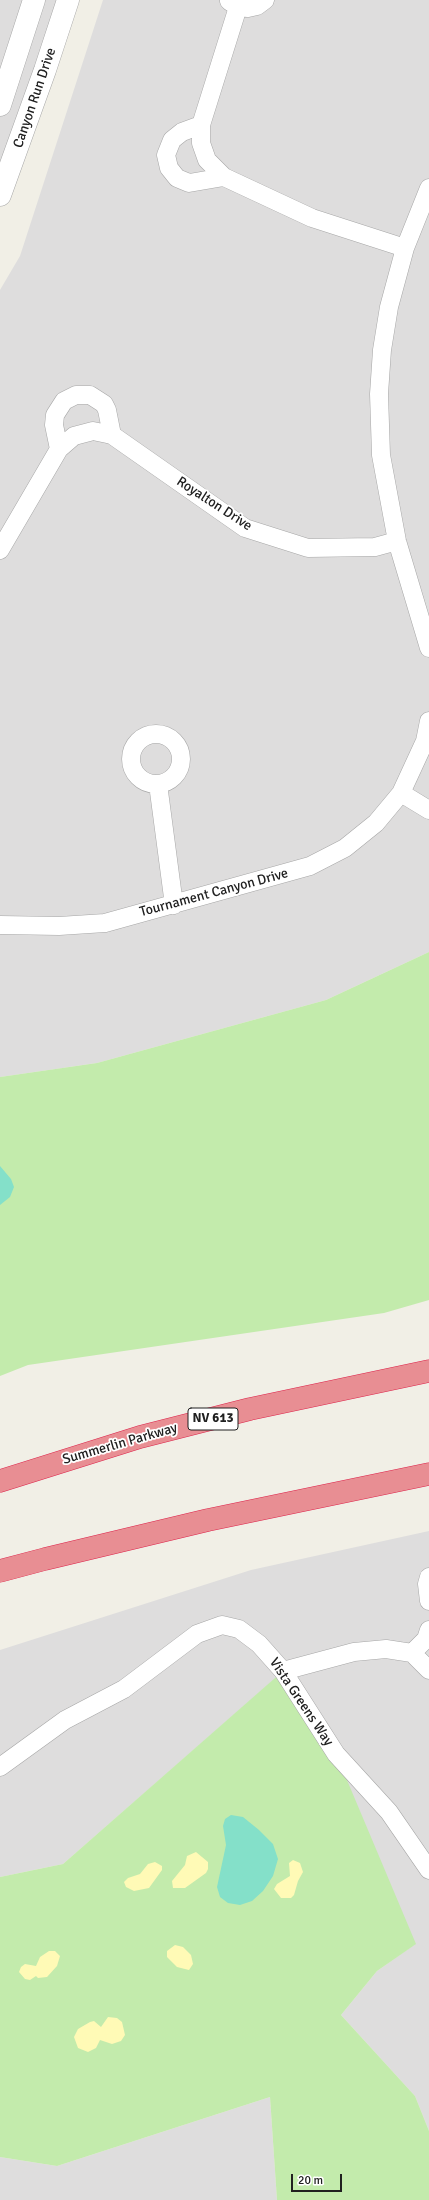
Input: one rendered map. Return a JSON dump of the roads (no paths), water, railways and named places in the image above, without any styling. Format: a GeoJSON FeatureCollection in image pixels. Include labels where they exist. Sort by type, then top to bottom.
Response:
{"type":"FeatureCollection","features":[{"type":"Feature","properties":{"kind":"highway","name":"Summerlin Parkway"},"geometry":{"type":"LineString","coordinates":[[0,1481],[140,1437],[242,1411],[429,1371]]}},
{"type":"Feature","properties":{"kind":"highway"},"geometry":{"type":"LineString","coordinates":[[0,1571],[208,1520],[429,1474]]}},
{"type":"Feature","properties":{"kind":"street"},"geometry":{"type":"LineString","coordinates":[[0,105],[34,0]]}},
{"type":"Feature","properties":{"kind":"street","name":"Canyon Run Drive"},"geometry":{"type":"LineString","coordinates":[[0,195],[45,70],[68,0]]}},
{"type":"Feature","properties":{"kind":"street"},"geometry":{"type":"LineString","coordinates":[[265,0],[252,8],[233,4],[201,125],[200,137],[205,154],[211,165],[224,177],[312,218],[405,248]]}},
{"type":"Feature","properties":{"kind":"street"},"geometry":{"type":"LineString","coordinates":[[201,125],[179,133],[170,142],[166,155],[169,168],[177,178],[189,183],[224,177]]}},
{"type":"Feature","properties":{"kind":"street"},"geometry":{"type":"LineString","coordinates":[[429,188],[405,248],[389,307],[382,350],[379,394],[381,455],[397,541],[429,648]]}},
{"type":"Feature","properties":{"kind":"street"},"geometry":{"type":"LineString","coordinates":[[0,550],[60,449],[54,425],[55,415],[64,400],[76,395],[90,395],[101,402],[107,410],[112,435]]}},
{"type":"Feature","properties":{"kind":"street","name":"Royalton Drive"},"geometry":{"type":"LineString","coordinates":[[60,449],[70,439],[83,432],[98,431],[112,435],[245,528],[308,548],[375,547],[397,541]]}},
{"type":"Feature","properties":{"kind":"street","name":"Tournament Canyon Drive"},"geometry":{"type":"LineString","coordinates":[[0,924],[60,926],[105,923],[310,866],[345,848],[358,838],[376,823],[401,793],[426,749],[429,721]]}},
{"type":"Feature","properties":{"kind":"street"},"geometry":{"type":"LineString","coordinates":[[158,784],[174,904]]}},
{"type":"Feature","properties":{"kind":"street"},"geometry":{"type":"LineString","coordinates":[[401,793],[429,810]]}},
{"type":"Feature","properties":{"kind":"street"},"geometry":{"type":"LineString","coordinates":[[429,1577],[427,1584],[429,1601]]}},
{"type":"Feature","properties":{"kind":"street","name":"Vista Greens Way"},"geometry":{"type":"LineString","coordinates":[[0,1767],[64,1720],[124,1689],[197,1634],[222,1625],[239,1629],[259,1644],[283,1671],[336,1754],[389,1812],[429,1870]]}},
{"type":"Feature","properties":{"kind":"street"},"geometry":{"type":"LineString","coordinates":[[412,1653],[426,1639],[429,1630]]}},
{"type":"Feature","properties":{"kind":"street"},"geometry":{"type":"LineString","coordinates":[[283,1671],[354,1652],[386,1649],[412,1653],[429,1670]]}}]}
